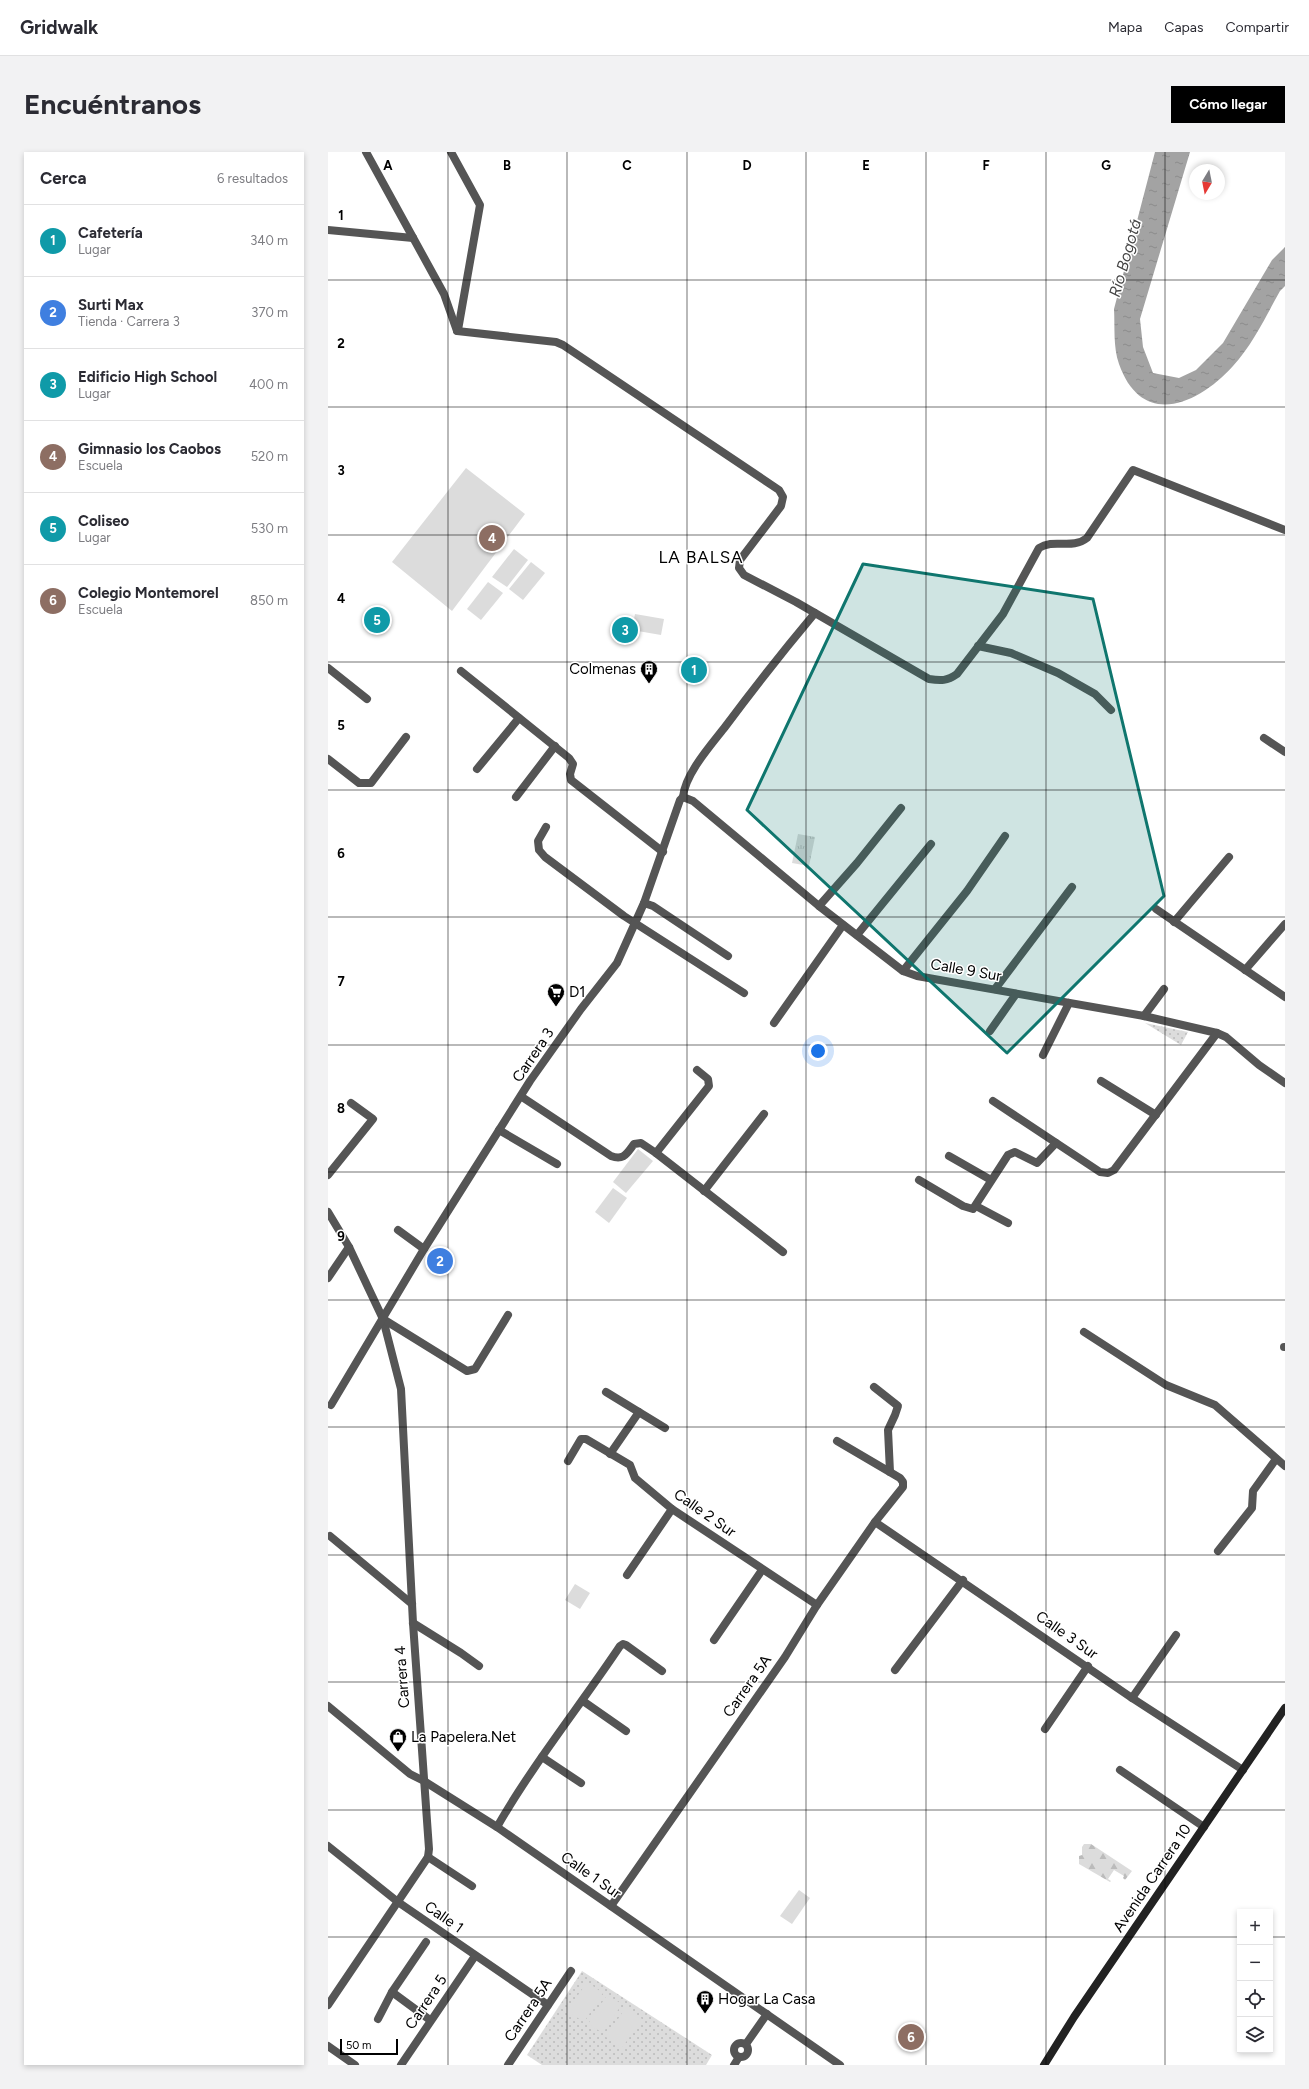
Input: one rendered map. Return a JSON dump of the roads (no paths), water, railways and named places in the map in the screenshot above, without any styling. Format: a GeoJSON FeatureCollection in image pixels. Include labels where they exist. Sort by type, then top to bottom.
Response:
{"type":"FeatureCollection","features":[{"type":"Feature","properties":{"kind":"street"},"geometry":{"type":"LineString","coordinates":[[366,152],[444,294],[458,331]]}},
{"type":"Feature","properties":{"kind":"street"},"geometry":{"type":"LineString","coordinates":[[451,152],[480,205],[458,331]]}},
{"type":"Feature","properties":{"kind":"street"},"geometry":{"type":"LineString","coordinates":[[328,230],[413,238]]}},
{"type":"Feature","properties":{"kind":"street"},"geometry":{"type":"LineString","coordinates":[[458,331],[556,342],[564,345],[779,490],[783,497],[781,506],[740,560],[739,568],[744,575],[796,602],[929,679],[940,681],[949,680],[958,674],[1003,614],[1039,548],[1045,544],[1074,545],[1081,543],[1087,538],[1134,470],[1285,530]]}},
{"type":"Feature","properties":{"kind":"street","name":"Carrera 3"},"geometry":{"type":"LineString","coordinates":[[330,1405],[424,1249],[499,1130],[522,1097],[530,1081],[577,1015],[617,963],[644,903],[680,800],[684,797],[686,783],[769,668],[815,613]]}},
{"type":"Feature","properties":{"kind":"street"},"geometry":{"type":"LineString","coordinates":[[978,646],[1011,653],[1058,674],[1095,694],[1111,710]]}},
{"type":"Feature","properties":{"kind":"street"},"geometry":{"type":"LineString","coordinates":[[328,668],[367,699]]}},
{"type":"Feature","properties":{"kind":"street"},"geometry":{"type":"LineString","coordinates":[[461,671],[571,760],[573,764],[570,774],[571,780],[663,852]]}},
{"type":"Feature","properties":{"kind":"street"},"geometry":{"type":"LineString","coordinates":[[477,769],[519,718]]}},
{"type":"Feature","properties":{"kind":"street"},"geometry":{"type":"LineString","coordinates":[[328,759],[359,783],[371,783],[406,737]]}},
{"type":"Feature","properties":{"kind":"street"},"geometry":{"type":"LineString","coordinates":[[1264,738],[1285,752]]}},
{"type":"Feature","properties":{"kind":"street"},"geometry":{"type":"LineString","coordinates":[[516,797],[555,746]]}},
{"type":"Feature","properties":{"kind":"street","name":"Calle 9 Sur"},"geometry":{"type":"LineString","coordinates":[[684,797],[693,801],[819,906],[904,971],[917,976],[1144,1016],[1217,1033],[1226,1037],[1259,1065],[1285,1083]]}},
{"type":"Feature","properties":{"kind":"street"},"geometry":{"type":"LineString","coordinates":[[819,906],[858,863],[901,808]]}},
{"type":"Feature","properties":{"kind":"street"},"geometry":{"type":"LineString","coordinates":[[546,827],[538,841],[541,853],[635,923],[744,993]]}},
{"type":"Feature","properties":{"kind":"street"},"geometry":{"type":"LineString","coordinates":[[904,971],[967,891],[1005,836]]}},
{"type":"Feature","properties":{"kind":"street"},"geometry":{"type":"LineString","coordinates":[[857,934],[931,844]]}},
{"type":"Feature","properties":{"kind":"street"},"geometry":{"type":"LineString","coordinates":[[1174,922],[1229,857]]}},
{"type":"Feature","properties":{"kind":"street"},"geometry":{"type":"LineString","coordinates":[[995,989],[1072,887]]}},
{"type":"Feature","properties":{"kind":"street"},"geometry":{"type":"LineString","coordinates":[[644,903],[653,906],[728,956]]}},
{"type":"Feature","properties":{"kind":"street"},"geometry":{"type":"LineString","coordinates":[[1156,909],[1285,997]]}},
{"type":"Feature","properties":{"kind":"street"},"geometry":{"type":"LineString","coordinates":[[1245,970],[1285,924]]}},
{"type":"Feature","properties":{"kind":"street"},"geometry":{"type":"LineString","coordinates":[[774,1022],[843,925]]}},
{"type":"Feature","properties":{"kind":"street"},"geometry":{"type":"LineString","coordinates":[[1144,1016],[1164,989]]}},
{"type":"Feature","properties":{"kind":"street"},"geometry":{"type":"LineString","coordinates":[[990,1031],[1016,994]]}},
{"type":"Feature","properties":{"kind":"street"},"geometry":{"type":"LineString","coordinates":[[1043,1055],[1069,1003]]}},
{"type":"Feature","properties":{"kind":"street"},"geometry":{"type":"LineString","coordinates":[[993,1101],[1100,1172],[1108,1173],[1114,1170],[1217,1033]]}},
{"type":"Feature","properties":{"kind":"street"},"geometry":{"type":"LineString","coordinates":[[656,1152],[709,1086],[708,1079],[698,1070]]}},
{"type":"Feature","properties":{"kind":"street"},"geometry":{"type":"LineString","coordinates":[[1100,1081],[1156,1115]]}},
{"type":"Feature","properties":{"kind":"street"},"geometry":{"type":"LineString","coordinates":[[522,1097],[611,1156],[618,1159],[624,1157],[637,1143],[656,1152],[782,1252]]}},
{"type":"Feature","properties":{"kind":"street"},"geometry":{"type":"LineString","coordinates":[[328,1175],[373,1119],[351,1103]]}},
{"type":"Feature","properties":{"kind":"street"},"geometry":{"type":"LineString","coordinates":[[704,1191],[764,1114]]}},
{"type":"Feature","properties":{"kind":"street"},"geometry":{"type":"LineString","coordinates":[[499,1130],[557,1164]]}},
{"type":"Feature","properties":{"kind":"street"},"geometry":{"type":"LineString","coordinates":[[919,1180],[963,1206],[973,1209],[1011,1152],[1015,1152],[1037,1163],[1056,1143]]}},
{"type":"Feature","properties":{"kind":"street"},"geometry":{"type":"LineString","coordinates":[[949,1156],[991,1180]]}},
{"type":"Feature","properties":{"kind":"street"},"geometry":{"type":"LineString","coordinates":[[976,1206],[1008,1223]]}},
{"type":"Feature","properties":{"kind":"street"},"geometry":{"type":"LineString","coordinates":[[328,1212],[349,1248],[383,1319],[467,1371],[475,1368],[508,1315]]}},
{"type":"Feature","properties":{"kind":"street"},"geometry":{"type":"LineString","coordinates":[[398,1230],[424,1249]]}},
{"type":"Feature","properties":{"kind":"street"},"geometry":{"type":"LineString","coordinates":[[328,1278],[349,1248]]}},
{"type":"Feature","properties":{"kind":"street","name":"Carrera 4"},"geometry":{"type":"LineString","coordinates":[[383,1319],[401,1389],[413,1623],[428,1857]]}},
{"type":"Feature","properties":{"kind":"street"},"geometry":{"type":"LineString","coordinates":[[1084,1332],[1166,1385],[1215,1405],[1285,1466]]}},
{"type":"Feature","properties":{"kind":"street"},"geometry":{"type":"LineString","coordinates":[[874,1387],[898,1406],[888,1430],[887,1440],[890,1472]]}},
{"type":"Feature","properties":{"kind":"street"},"geometry":{"type":"LineString","coordinates":[[606,1392],[665,1428]]}},
{"type":"Feature","properties":{"kind":"street"},"geometry":{"type":"LineString","coordinates":[[610,1454],[639,1412]]}},
{"type":"Feature","properties":{"kind":"street","name":"Calle 2 Sur"},"geometry":{"type":"LineString","coordinates":[[568,1461],[581,1439],[584,1438],[630,1465],[635,1478],[672,1509],[817,1605]]}},
{"type":"Feature","properties":{"kind":"street"},"geometry":{"type":"LineString","coordinates":[[837,1442],[890,1472]]}},
{"type":"Feature","properties":{"kind":"street"},"geometry":{"type":"LineString","coordinates":[[1218,1551],[1252,1508],[1253,1491],[1276,1459]]}},
{"type":"Feature","properties":{"kind":"street","name":"Carrera 5A"},"geometry":{"type":"LineString","coordinates":[[611,1906],[743,1721],[817,1605],[875,1522],[903,1487],[903,1482],[890,1472]]}},
{"type":"Feature","properties":{"kind":"street"},"geometry":{"type":"LineString","coordinates":[[627,1575],[672,1509]]}},
{"type":"Feature","properties":{"kind":"street","name":"Calle 3 Sur"},"geometry":{"type":"LineString","coordinates":[[875,1522],[963,1580],[1132,1698],[1243,1770]]}},
{"type":"Feature","properties":{"kind":"street"},"geometry":{"type":"LineString","coordinates":[[330,1536],[412,1604]]}},
{"type":"Feature","properties":{"kind":"street"},"geometry":{"type":"LineString","coordinates":[[714,1640],[762,1570]]}},
{"type":"Feature","properties":{"kind":"street"},"geometry":{"type":"LineString","coordinates":[[895,1670],[963,1580]]}},
{"type":"Feature","properties":{"kind":"street"},"geometry":{"type":"LineString","coordinates":[[413,1623],[462,1653],[479,1666]]}},
{"type":"Feature","properties":{"kind":"street"},"geometry":{"type":"LineString","coordinates":[[1132,1698],[1176,1635]]}},
{"type":"Feature","properties":{"kind":"street"},"geometry":{"type":"LineString","coordinates":[[497,1827],[542,1757],[584,1701],[623,1644],[662,1671]]}},
{"type":"Feature","properties":{"kind":"street"},"geometry":{"type":"LineString","coordinates":[[1046,1729],[1088,1666]]}},
{"type":"Feature","properties":{"kind":"street"},"geometry":{"type":"LineString","coordinates":[[584,1701],[626,1731]]}},
{"type":"Feature","properties":{"kind":"street","name":"Calle 1 Sur"},"geometry":{"type":"LineString","coordinates":[[328,1706],[410,1774],[424,1781],[497,1827],[768,2014],[814,2052],[840,2065]]}},
{"type":"Feature","properties":{"kind":"street","name":"Avenida Carrera 10"},"geometry":{"type":"LineString","coordinates":[[1044,2065],[1074,2017],[1285,1708]]}},
{"type":"Feature","properties":{"kind":"street"},"geometry":{"type":"LineString","coordinates":[[542,1757],[581,1784]]}},
{"type":"Feature","properties":{"kind":"street"},"geometry":{"type":"LineString","coordinates":[[1120,1770],[1204,1826]]}},
{"type":"Feature","properties":{"kind":"street","name":"Calle 1"},"geometry":{"type":"LineString","coordinates":[[328,1846],[398,1902],[548,2005]]}},
{"type":"Feature","properties":{"kind":"street"},"geometry":{"type":"LineString","coordinates":[[328,2005],[428,1857],[472,1886]]}},
{"type":"Feature","properties":{"kind":"street"},"geometry":{"type":"LineString","coordinates":[[378,2019],[392,1992],[426,1942]]}},
{"type":"Feature","properties":{"kind":"street","name":"Carrera 5"},"geometry":{"type":"LineString","coordinates":[[401,2065],[430,2020],[475,1956]]}},
{"type":"Feature","properties":{"kind":"street","name":"Carrera 5A"},"geometry":{"type":"LineString","coordinates":[[508,2065],[571,1971]]}},
{"type":"Feature","properties":{"kind":"street"},"geometry":{"type":"LineString","coordinates":[[392,1992],[430,2020]]}},
{"type":"Feature","properties":{"kind":"street"},"geometry":{"type":"LineString","coordinates":[[746,2044],[768,2014]]}},
{"type":"Feature","properties":{"kind":"street"},"geometry":{"type":"LineString","coordinates":[[739,2057],[734,2053],[734,2046],[739,2042],[746,2044]]}},
{"type":"Feature","properties":{"kind":"street"},"geometry":{"type":"LineString","coordinates":[[734,2065],[739,2057],[748,2053],[746,2044]]}},
{"type":"Feature","properties":{"kind":"street"},"geometry":{"type":"LineString","coordinates":[[328,2046],[356,2065]]}},
{"type":"Feature","properties":{"kind":"water"},"geometry":{"type":"Polygon","coordinates":[[[1155,152],[1190,152],[1140,319],[1143,347],[1153,373],[1179,378],[1196,370],[1223,343],[1272,260],[1285,247],[1285,286],[1280,291],[1247,349],[1219,380],[1204,391],[1188,400],[1172,404],[1156,403],[1142,397],[1129,384],[1119,364],[1115,344],[1114,309],[1155,152]]]}},
{"type":"Feature","properties":{"kind":"place","name":"Gimnasio los Caobos"},"geometry":{"type":"Point","coordinates":[492,538]}},
{"type":"Feature","properties":{"kind":"place","name":"Coliseo"},"geometry":{"type":"Point","coordinates":[377,620]}},
{"type":"Feature","properties":{"kind":"place","name":"Edificio High School"},"geometry":{"type":"Point","coordinates":[625,630]}},
{"type":"Feature","properties":{"kind":"place","name":"Cafetería"},"geometry":{"type":"Point","coordinates":[694,670]}},
{"type":"Feature","properties":{"kind":"place","name":"Colmenas"},"geometry":{"type":"Point","coordinates":[649,684]}},
{"type":"Feature","properties":{"kind":"place","name":"D1"},"geometry":{"type":"Point","coordinates":[556,1007]}},
{"type":"Feature","properties":{"kind":"place","name":"Surti Max"},"geometry":{"type":"Point","coordinates":[440,1261]}},
{"type":"Feature","properties":{"kind":"place","name":"La Papelera.Net"},"geometry":{"type":"Point","coordinates":[398,1752]}},
{"type":"Feature","properties":{"kind":"place","name":"Hogar La Casa"},"geometry":{"type":"Point","coordinates":[705,2014]}},
{"type":"Feature","properties":{"kind":"place","name":"Colegio Montemorel"},"geometry":{"type":"Point","coordinates":[911,2037]}},
{"type":"Feature","properties":{"kind":"district","name":"LA BALSA"},"geometry":{"type":"Point","coordinates":[701,557]}},
{"type":"Feature","properties":{"kind":"water label","name":"Río Bogotá"},"geometry":{"type":"Point","coordinates":[1125,258]}}]}
